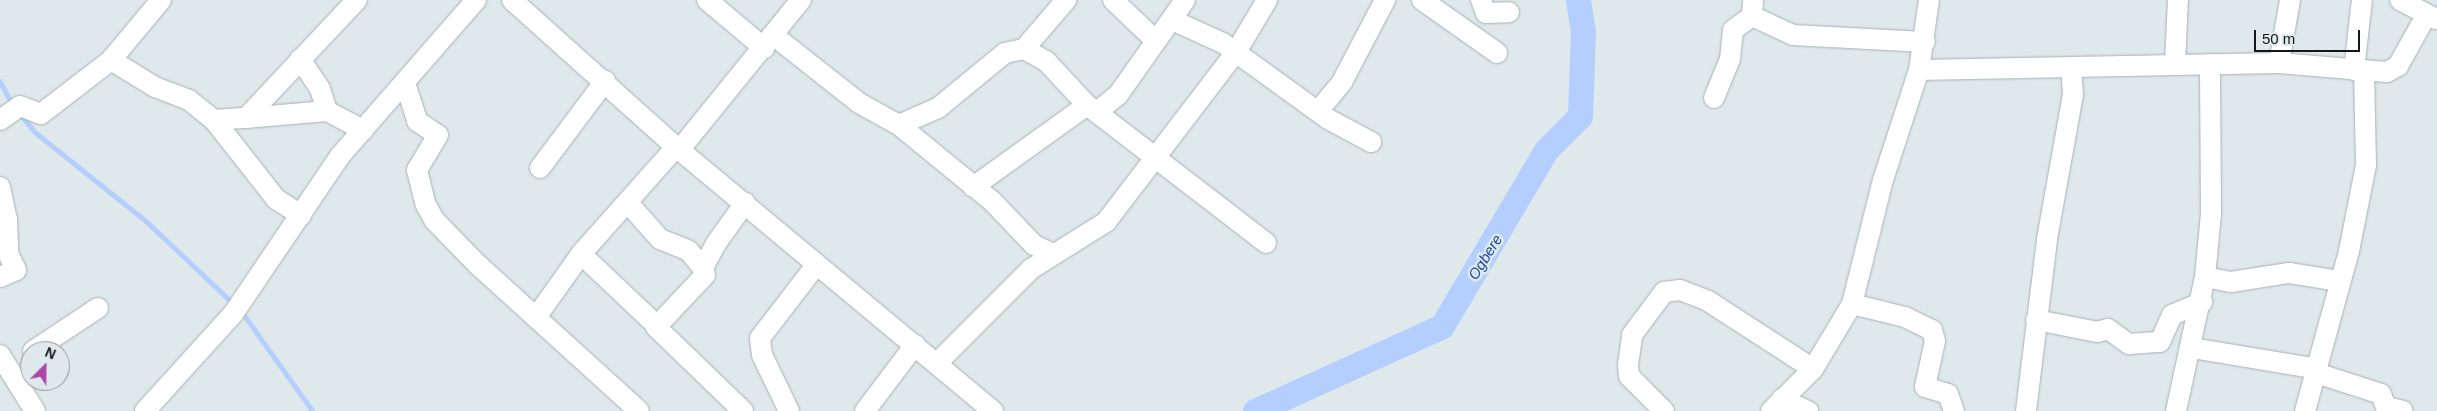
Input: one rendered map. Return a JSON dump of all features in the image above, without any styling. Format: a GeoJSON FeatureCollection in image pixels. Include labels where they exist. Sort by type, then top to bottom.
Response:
{"type":"FeatureCollection","features":[{"type":"Feature","properties":{"kind":"street"},"geometry":{"type":"LineString","coordinates":[[10,113],[41,114],[111,60],[161,0]]}},
{"type":"Feature","properties":{"kind":"street"},"geometry":{"type":"LineString","coordinates":[[246,118],[357,0]]}},
{"type":"Feature","properties":{"kind":"street"},"geometry":{"type":"LineString","coordinates":[[145,411],[238,307],[301,215],[363,130],[476,0]]}},
{"type":"Feature","properties":{"kind":"street"},"geometry":{"type":"LineString","coordinates":[[512,0],[606,81],[678,147],[993,411]]}},
{"type":"Feature","properties":{"kind":"street"},"geometry":{"type":"LineString","coordinates":[[707,0],[859,103],[898,125],[974,187],[1041,254]]}},
{"type":"Feature","properties":{"kind":"street"},"geometry":{"type":"LineString","coordinates":[[537,316],[581,254],[678,147],[769,41],[801,0]]}},
{"type":"Feature","properties":{"kind":"street"},"geometry":{"type":"LineString","coordinates":[[898,125],[938,108],[1005,53],[1024,49],[1066,0]]}},
{"type":"Feature","properties":{"kind":"street"},"geometry":{"type":"LineString","coordinates":[[1113,0],[1156,41]]}},
{"type":"Feature","properties":{"kind":"street"},"geometry":{"type":"LineString","coordinates":[[974,187],[1093,108],[1118,95],[1185,0]]}},
{"type":"Feature","properties":{"kind":"street"},"geometry":{"type":"LineString","coordinates":[[937,363],[1041,254],[1106,222],[1123,194],[1156,160],[1164,140],[1236,52],[1267,0]]}},
{"type":"Feature","properties":{"kind":"street"},"geometry":{"type":"LineString","coordinates":[[1318,110],[1342,82],[1385,0]]}},
{"type":"Feature","properties":{"kind":"street"},"geometry":{"type":"LineString","coordinates":[[1422,0],[1497,53]]}},
{"type":"Feature","properties":{"kind":"street"},"geometry":{"type":"LineString","coordinates":[[1482,0],[1486,13],[1509,12]]}},
{"type":"Feature","properties":{"kind":"street"},"geometry":{"type":"LineString","coordinates":[[1776,405],[1813,369],[1852,304],[1884,180],[1920,70],[1929,0]]}},
{"type":"Feature","properties":{"kind":"street"},"geometry":{"type":"LineString","coordinates":[[2175,63],[2178,0]]}},
{"type":"Feature","properties":{"kind":"street"},"geometry":{"type":"LineString","coordinates":[[2279,63],[2290,0]]}},
{"type":"Feature","properties":{"kind":"street"},"geometry":{"type":"LineString","coordinates":[[2305,411],[2313,370],[2340,281],[2366,165],[2359,70],[2362,0]]}},
{"type":"Feature","properties":{"kind":"street"},"geometry":{"type":"LineString","coordinates":[[2400,0],[2436,19]]}},
{"type":"Feature","properties":{"kind":"street"},"geometry":{"type":"LineString","coordinates":[[1714,98],[1730,59],[1733,30],[1752,8],[1793,35],[1925,42]]}},
{"type":"Feature","properties":{"kind":"street"},"geometry":{"type":"LineString","coordinates":[[1920,70],[2175,63],[2279,63],[2387,72],[2398,66],[2426,16],[2436,19]]}},
{"type":"Feature","properties":{"kind":"street"},"geometry":{"type":"LineString","coordinates":[[1172,20],[1193,26],[1236,52],[1318,110],[1371,142]]}},
{"type":"Feature","properties":{"kind":"street"},"geometry":{"type":"LineString","coordinates":[[1024,49],[1047,62],[1093,108],[1156,160],[1266,243]]}},
{"type":"Feature","properties":{"kind":"street"},"geometry":{"type":"LineString","coordinates":[[300,59],[320,89],[327,111]]}},
{"type":"Feature","properties":{"kind":"street"},"geometry":{"type":"LineString","coordinates":[[111,60],[156,87],[189,100],[214,120],[276,199],[301,215]]}},
{"type":"Feature","properties":{"kind":"street"},"geometry":{"type":"LineString","coordinates":[[2176,411],[2202,302],[2205,277],[2211,214],[2210,64]]}},
{"type":"Feature","properties":{"kind":"street"},"geometry":{"type":"LineString","coordinates":[[2026,411],[2036,320],[2073,96],[2071,67]]}},
{"type":"Feature","properties":{"kind":"street"},"geometry":{"type":"LineString","coordinates":[[540,168],[606,81]]}},
{"type":"Feature","properties":{"kind":"street"},"geometry":{"type":"LineString","coordinates":[[405,82],[417,121],[438,136],[417,170],[426,205],[449,238],[537,316],[639,411]]}},
{"type":"Feature","properties":{"kind":"street"},"geometry":{"type":"LineString","coordinates":[[214,120],[327,111],[363,130]]}},
{"type":"Feature","properties":{"kind":"street"},"geometry":{"type":"LineString","coordinates":[[0,187],[7,219],[8,253],[16,270],[0,277]]}},
{"type":"Feature","properties":{"kind":"street"},"geometry":{"type":"LineString","coordinates":[[702,268],[745,203]]}},
{"type":"Feature","properties":{"kind":"street"},"geometry":{"type":"LineString","coordinates":[[628,204],[660,239],[689,251],[705,275],[656,325]]}},
{"type":"Feature","properties":{"kind":"street"},"geometry":{"type":"LineString","coordinates":[[581,254],[743,411]]}},
{"type":"Feature","properties":{"kind":"street"},"geometry":{"type":"LineString","coordinates":[[781,408],[762,355],[760,338],[817,264]]}},
{"type":"Feature","properties":{"kind":"street"},"geometry":{"type":"LineString","coordinates":[[2205,277],[2231,282],[2289,273],[2340,281]]}},
{"type":"Feature","properties":{"kind":"street"},"geometry":{"type":"LineString","coordinates":[[1664,411],[1629,376],[1628,365],[1632,335],[1664,292],[1680,290],[1708,301],[1813,369]]}},
{"type":"Feature","properties":{"kind":"street"},"geometry":{"type":"LineString","coordinates":[[2036,320],[2097,332],[2108,329],[2129,344],[2160,342],[2172,315],[2202,302]]}},
{"type":"Feature","properties":{"kind":"street"},"geometry":{"type":"LineString","coordinates":[[1852,304],[1905,317],[1932,330],[1935,341],[1925,387],[1948,394],[1954,411]]}},
{"type":"Feature","properties":{"kind":"street"},"geometry":{"type":"LineString","coordinates":[[48,341],[98,308]]}},
{"type":"Feature","properties":{"kind":"street"},"geometry":{"type":"LineString","coordinates":[[865,411],[915,345]]}},
{"type":"Feature","properties":{"kind":"street"},"geometry":{"type":"LineString","coordinates":[[2192,348],[2313,370],[2381,394],[2391,410]]}},
{"type":"Feature","properties":{"kind":"street"},"geometry":{"type":"LineString","coordinates":[[20,356],[4,361],[34,411]]}},
{"type":"Feature","properties":{"kind":"street"},"geometry":{"type":"LineString","coordinates":[[1776,405],[1808,411]]}},
{"type":"Feature","properties":{"kind":"waterway","name":"Ogbere"},"geometry":{"type":"LineString","coordinates":[[1255,411],[1442,326],[1546,150],[1580,116],[1583,32],[1578,0]]}},
{"type":"Feature","properties":{"kind":"waterway"},"geometry":{"type":"LineString","coordinates":[[0,81],[12,104]]}},
{"type":"Feature","properties":{"kind":"waterway"},"geometry":{"type":"LineString","coordinates":[[20,114],[35,132],[146,221],[233,303]]}},
{"type":"Feature","properties":{"kind":"waterway"},"geometry":{"type":"LineString","coordinates":[[242,312],[313,411]]}}]}
